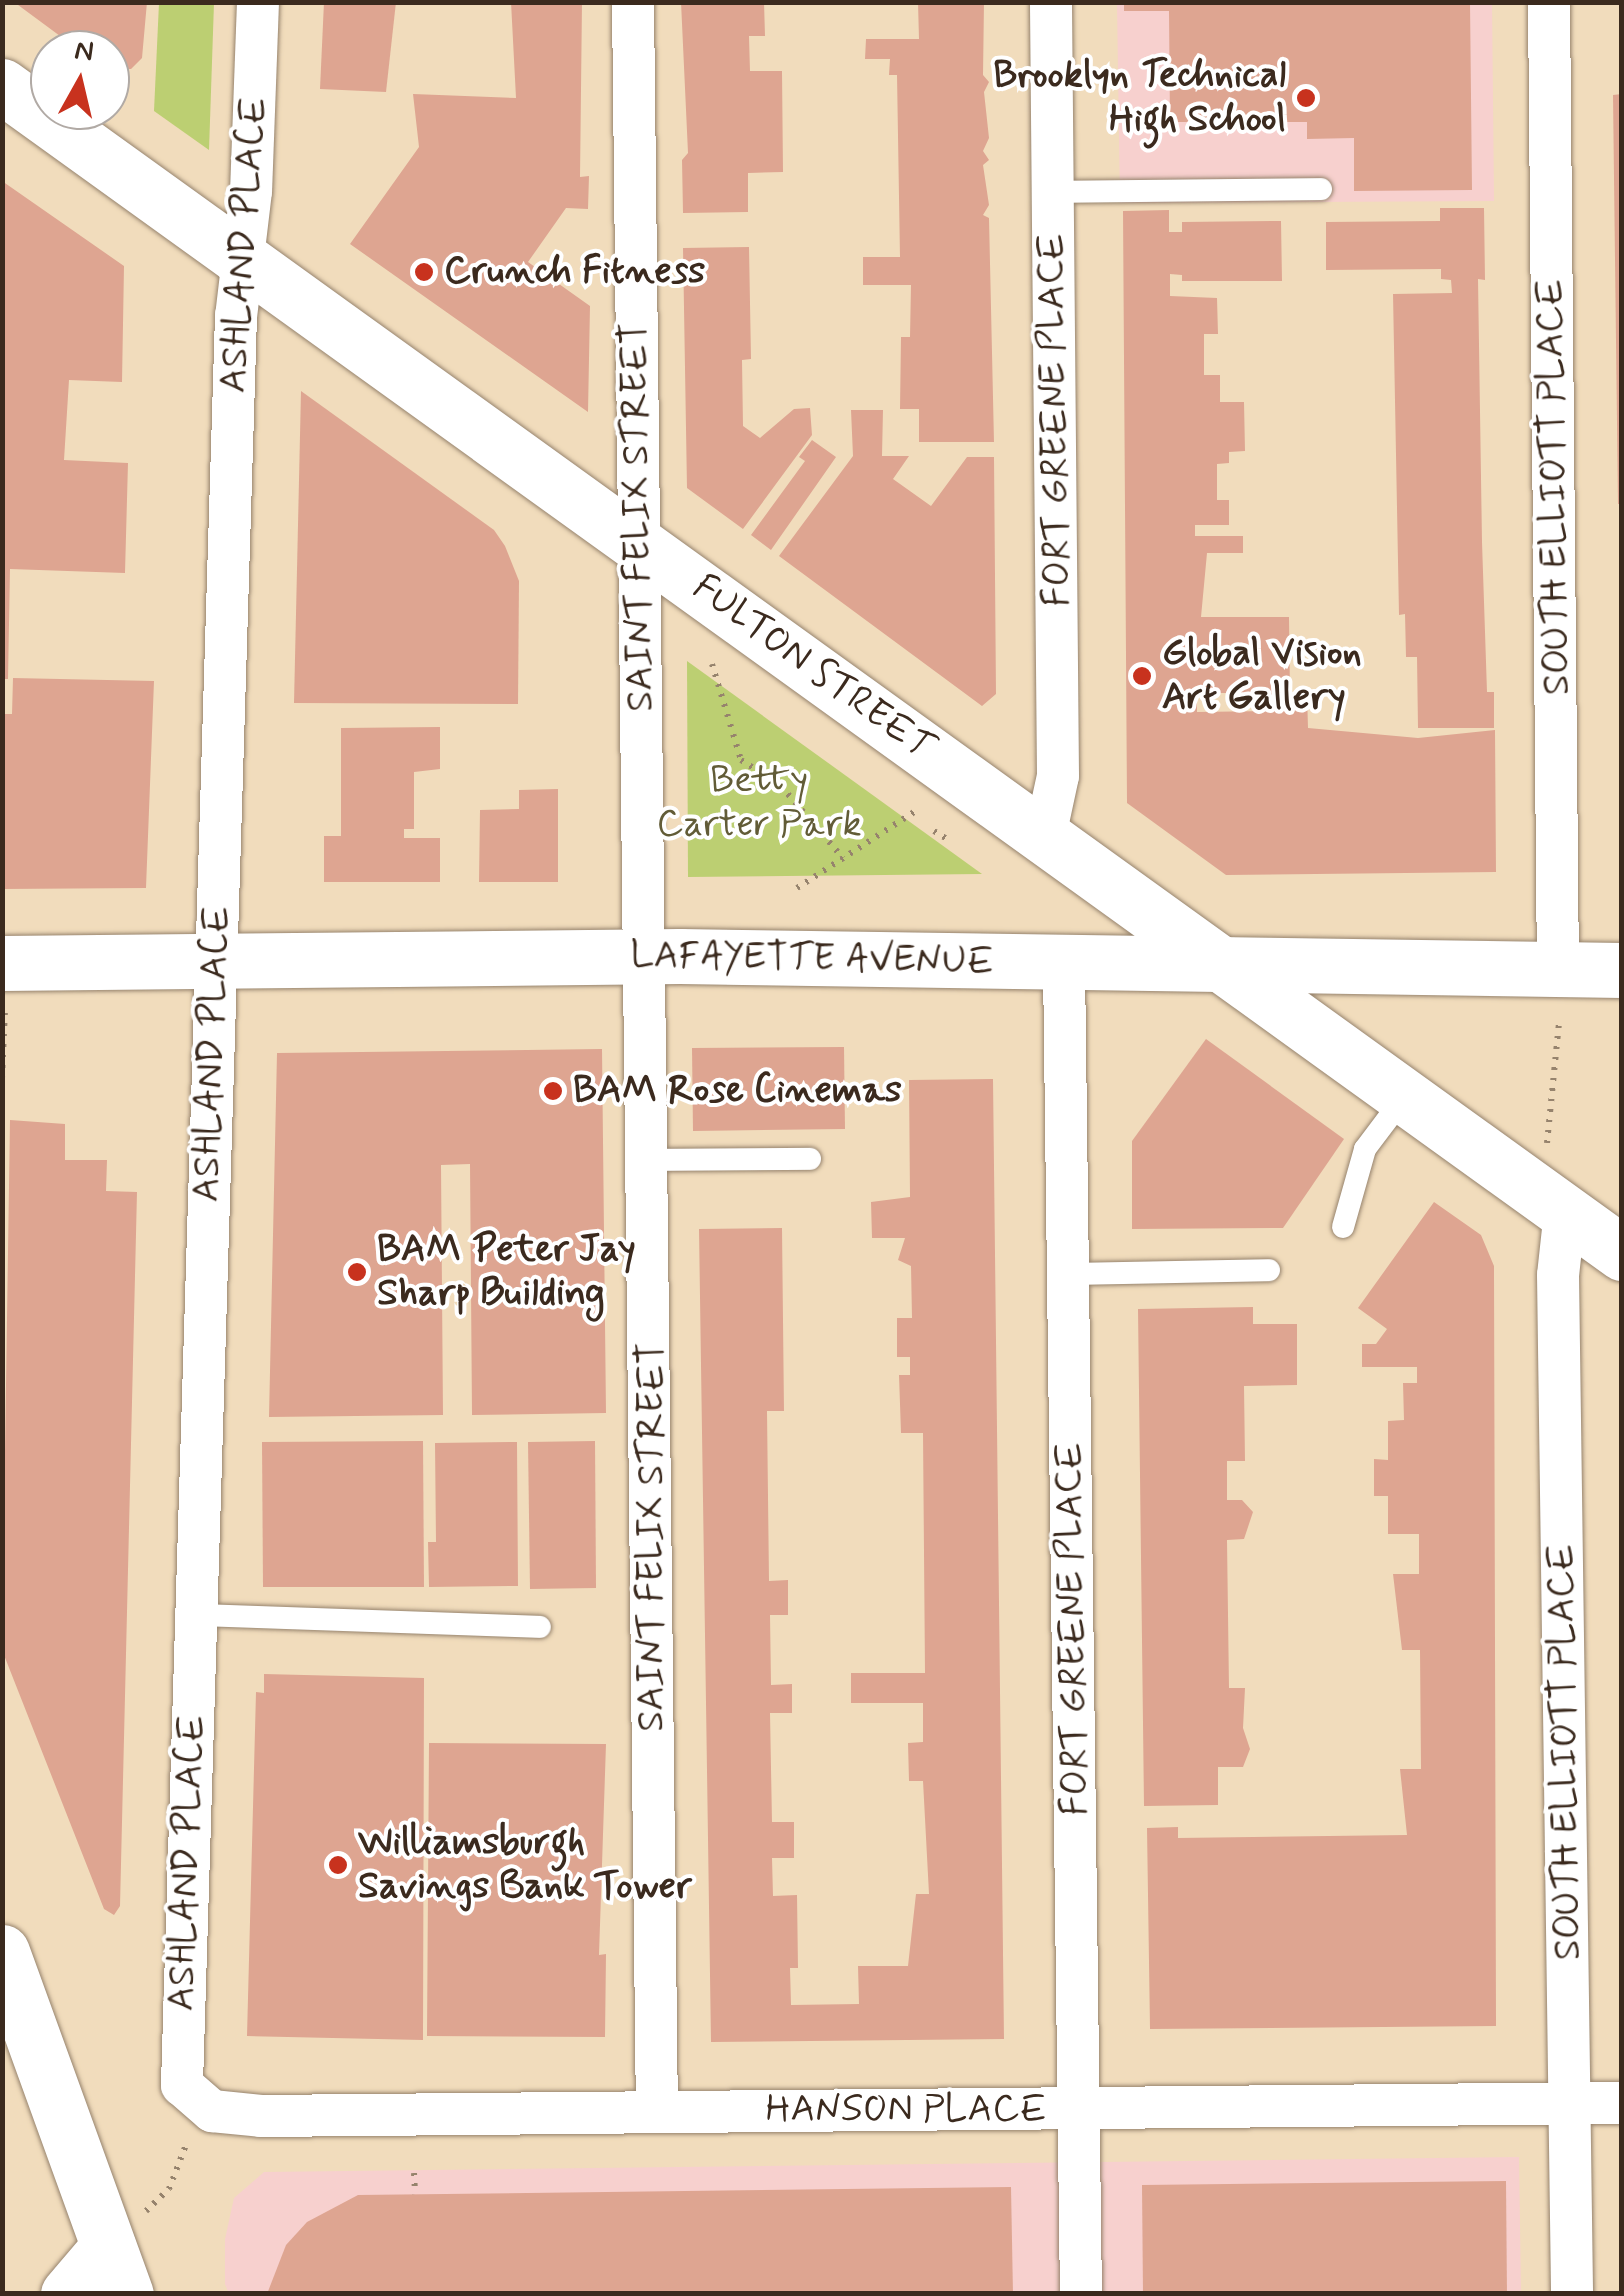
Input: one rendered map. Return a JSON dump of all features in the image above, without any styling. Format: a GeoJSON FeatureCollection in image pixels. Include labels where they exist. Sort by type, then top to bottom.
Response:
{"type":"FeatureCollection","features":[{"type":"Feature","properties":{"kind":"main road","name":"FULTON STREET"},"geometry":{"type":"LineString","coordinates":[[2,86],[1622,1253]]}},
{"type":"Feature","properties":{"kind":"main road","name":"LAFAYETTE AVENUE"},"geometry":{"type":"LineString","coordinates":[[4,984],[214,961],[647,956],[1224,966],[1559,997],[1622,970]]}},
{"type":"Feature","properties":{"kind":"main road"},"geometry":{"type":"LineString","coordinates":[[2,1952],[12,2005],[117,2270],[68,2294]]}},
{"type":"Feature","properties":{"kind":"street","name":"ASHLAND PLACE"},"geometry":{"type":"LineString","coordinates":[[194,2102],[182,2085],[178,2058],[197,1615],[214,961],[241,261],[251,191],[258,2]]}},
{"type":"Feature","properties":{"kind":"street","name":"SAINT FELIX STREET"},"geometry":{"type":"LineString","coordinates":[[633,2],[647,956],[657,2112]]}},
{"type":"Feature","properties":{"kind":"street","name":"FORT GREENE PLACE"},"geometry":{"type":"LineString","coordinates":[[1045,836],[1058,776],[1051,2]]}},
{"type":"Feature","properties":{"kind":"street","name":"SOUTH ELLIOTT PLACE"},"geometry":{"type":"LineString","coordinates":[[1549,2],[1559,997]]}},
{"type":"Feature","properties":{"kind":"street","name":"FORT GREENE PLACE"},"geometry":{"type":"LineString","coordinates":[[1064,964],[1081,2294]]}},
{"type":"Feature","properties":{"kind":"street","name":"SOUTH ELLIOTT PLACE"},"geometry":{"type":"LineString","coordinates":[[1564,1212],[1558,1275],[1572,2294]]}},
{"type":"Feature","properties":{"kind":"street","name":"HANSON PLACE"},"geometry":{"type":"LineString","coordinates":[[194,2102],[212,2111],[262,2116],[1622,2104]]}},
{"type":"Feature","properties":{"kind":"lane"},"geometry":{"type":"LineString","coordinates":[[1052,192],[1321,189]]}},
{"type":"Feature","properties":{"kind":"lane"},"geometry":{"type":"LineString","coordinates":[[1343,1227],[1365,1149],[1405,1096]]}},
{"type":"Feature","properties":{"kind":"lane"},"geometry":{"type":"LineString","coordinates":[[649,1160],[810,1159]]}},
{"type":"Feature","properties":{"kind":"lane"},"geometry":{"type":"LineString","coordinates":[[1069,1274],[1269,1270]]}},
{"type":"Feature","properties":{"kind":"lane"},"geometry":{"type":"LineString","coordinates":[[197,1615],[540,1627]]}},
{"type":"Feature","properties":{"kind":"path"},"geometry":{"type":"LineString","coordinates":[[712,664],[742,760],[781,786],[843,858]]}},
{"type":"Feature","properties":{"kind":"path"},"geometry":{"type":"LineString","coordinates":[[797,888],[917,810]]}},
{"type":"Feature","properties":{"kind":"path"},"geometry":{"type":"LineString","coordinates":[[934,831],[950,842]]}},
{"type":"Feature","properties":{"kind":"path"},"geometry":{"type":"LineString","coordinates":[[2,1078],[4,984]]}},
{"type":"Feature","properties":{"kind":"path"},"geometry":{"type":"LineString","coordinates":[[1547,1144],[1559,997]]}},
{"type":"Feature","properties":{"kind":"path"},"geometry":{"type":"LineString","coordinates":[[117,2270],[169,2189],[192,2133],[194,2102]]}},
{"type":"Feature","properties":{"kind":"path"},"geometry":{"type":"LineString","coordinates":[[414,2174],[414,2194]]}},
{"type":"Feature","properties":{"kind":"shaded area","name":"Brooklyn Technical High School"},"geometry":{"type":"Polygon","coordinates":[[[1117,3],[1492,3],[1494,201],[1120,203],[1117,3]]]}},
{"type":"Feature","properties":{"kind":"shaded area"},"geometry":{"type":"Polygon","coordinates":[[[1519,2157],[1521,2293],[229,2294],[225,2284],[225,2239],[234,2198],[264,2172],[1519,2157]]]}},
{"type":"Feature","properties":{"kind":"green space"},"geometry":{"type":"Polygon","coordinates":[[[159,3],[214,3],[209,150],[154,111],[159,3]]]}},
{"type":"Feature","properties":{"kind":"green space","name":"Betty Carter Park"},"geometry":{"type":"Polygon","coordinates":[[[687,661],[892,809],[982,874],[688,877],[687,661]]]}},
{"type":"Feature","properties":{"kind":"building"},"geometry":{"type":"Polygon","coordinates":[[[14,2],[147,2],[142,58],[131,69],[130,30],[52,30],[14,2]]]}},
{"type":"Feature","properties":{"kind":"building"},"geometry":{"type":"Polygon","coordinates":[[[324,2],[396,2],[386,92],[320,89],[324,2]]]}},
{"type":"Feature","properties":{"kind":"building"},"geometry":{"type":"Polygon","coordinates":[[[511,2],[582,2],[580,177],[589,176],[588,209],[566,208],[528,262],[590,306],[588,412],[350,244],[419,147],[413,94],[516,98],[511,2]]]}},
{"type":"Feature","properties":{"kind":"building"},"geometry":{"type":"Polygon","coordinates":[[[681,2],[764,2],[765,36],[749,36],[750,71],[782,71],[783,172],[748,173],[748,212],[683,213],[682,160],[688,153],[681,2]]]}},
{"type":"Feature","properties":{"kind":"building"},"geometry":{"type":"Polygon","coordinates":[[[918,2],[984,2],[983,75],[989,82],[984,92],[989,138],[983,151],[989,160],[983,165],[989,205],[983,215],[989,218],[994,442],[919,442],[919,409],[900,409],[901,337],[910,337],[911,285],[863,285],[863,257],[900,257],[897,75],[889,75],[890,59],[865,59],[866,39],[919,39],[918,2]]]}},
{"type":"Feature","properties":{"kind":"building","name":"Brooklyn Technical High School"},"geometry":{"type":"Polygon","coordinates":[[[1124,2],[1470,2],[1472,190],[1354,191],[1354,138],[1307,139],[1307,122],[1170,122],[1169,11],[1124,11],[1124,2]]]}},
{"type":"Feature","properties":{"kind":"building"},"geometry":{"type":"Polygon","coordinates":[[[1622,94],[1622,504],[1618,504],[1613,95],[1622,94]]]}},
{"type":"Feature","properties":{"kind":"building"},"geometry":{"type":"Polygon","coordinates":[[[2,181],[124,266],[122,382],[69,380],[64,460],[128,463],[125,573],[10,569],[8,679],[2,679],[2,181]]]}},
{"type":"Feature","properties":{"kind":"building"},"geometry":{"type":"Polygon","coordinates":[[[1440,208],[1484,208],[1485,280],[1478,279],[1482,542],[1487,692],[1494,692],[1494,728],[1418,728],[1417,657],[1406,657],[1405,614],[1399,615],[1393,294],[1452,293],[1451,280],[1441,279],[1441,269],[1326,270],[1326,222],[1440,221],[1440,208]]]}},
{"type":"Feature","properties":{"kind":"building"},"geometry":{"type":"Polygon","coordinates":[[[1169,210],[1169,232],[1182,232],[1182,222],[1281,221],[1282,281],[1182,281],[1182,275],[1170,274],[1170,296],[1217,298],[1218,334],[1204,334],[1204,375],[1220,375],[1220,402],[1244,402],[1245,451],[1229,452],[1229,463],[1217,464],[1217,500],[1229,500],[1229,525],[1195,525],[1195,536],[1243,536],[1243,553],[1207,553],[1201,617],[1289,617],[1290,693],[1307,693],[1308,728],[1418,738],[1495,730],[1496,872],[1226,875],[1127,803],[1123,211],[1169,210]],[[1197,693],[1197,712],[1271,711],[1271,693],[1197,693]]]}},
{"type":"Feature","properties":{"kind":"building"},"geometry":{"type":"Polygon","coordinates":[[[749,247],[751,359],[742,360],[743,426],[760,438],[794,409],[810,408],[812,435],[743,529],[687,488],[683,248],[749,247]]]}},
{"type":"Feature","properties":{"kind":"building"},"geometry":{"type":"Polygon","coordinates":[[[301,391],[494,530],[519,581],[518,704],[294,703],[301,391]]]}},
{"type":"Feature","properties":{"kind":"building"},"geometry":{"type":"Polygon","coordinates":[[[851,410],[883,410],[882,456],[909,456],[893,479],[931,506],[967,457],[994,457],[996,694],[982,706],[779,556],[853,456],[851,410]]]}},
{"type":"Feature","properties":{"kind":"building"},"geometry":{"type":"Polygon","coordinates":[[[812,440],[836,457],[771,550],[751,535],[805,461],[799,457],[812,440]]]}},
{"type":"Feature","properties":{"kind":"building"},"geometry":{"type":"Polygon","coordinates":[[[13,678],[154,681],[146,888],[2,889],[2,714],[12,714],[13,678]]]}},
{"type":"Feature","properties":{"kind":"building"},"geometry":{"type":"Polygon","coordinates":[[[440,727],[440,769],[414,772],[414,829],[404,829],[404,838],[440,838],[440,882],[324,882],[324,836],[341,836],[341,728],[440,727]]]}},
{"type":"Feature","properties":{"kind":"building"},"geometry":{"type":"Polygon","coordinates":[[[558,789],[558,882],[479,882],[480,810],[519,809],[519,790],[558,789]]]}},
{"type":"Feature","properties":{"kind":"building"},"geometry":{"type":"Polygon","coordinates":[[[1206,1039],[1344,1139],[1283,1228],[1132,1229],[1132,1141],[1206,1039]]]}},
{"type":"Feature","properties":{"kind":"building"},"geometry":{"type":"Polygon","coordinates":[[[844,1047],[845,1129],[693,1131],[692,1048],[844,1047]]]}},
{"type":"Feature","properties":{"kind":"building","name":"BAM Peter Jay Sharp Building"},"geometry":{"type":"Polygon","coordinates":[[[602,1049],[606,1413],[472,1415],[470,1164],[441,1165],[443,1415],[269,1417],[277,1053],[602,1049]]]}},
{"type":"Feature","properties":{"kind":"building"},"geometry":{"type":"Polygon","coordinates":[[[993,1079],[1004,2039],[711,2042],[699,1229],[782,1228],[784,1411],[767,1411],[769,1581],[788,1580],[788,1615],[770,1615],[771,1685],[792,1684],[792,1713],[770,1713],[772,1822],[794,1822],[794,1858],[772,1858],[773,1896],[797,1895],[798,1968],[790,1968],[791,2005],[859,2004],[858,1966],[908,1966],[916,1894],[929,1894],[923,1781],[909,1781],[908,1743],[923,1742],[923,1703],[851,1703],[851,1673],[925,1673],[923,1433],[901,1433],[899,1375],[910,1375],[910,1357],[897,1357],[897,1318],[912,1318],[911,1266],[898,1260],[905,1238],[872,1238],[871,1202],[910,1197],[909,1080],[993,1079]]]}},
{"type":"Feature","properties":{"kind":"building"},"geometry":{"type":"Polygon","coordinates":[[[10,1120],[65,1124],[65,1160],[107,1160],[106,1191],[137,1192],[120,1906],[114,1915],[104,1909],[2,1650],[10,1120]]]}},
{"type":"Feature","properties":{"kind":"building"},"geometry":{"type":"Polygon","coordinates":[[[1434,1202],[1481,1235],[1494,1266],[1496,2026],[1150,2029],[1147,1828],[1178,1827],[1178,1838],[1407,1835],[1400,1769],[1421,1769],[1420,1650],[1402,1650],[1393,1574],[1419,1574],[1419,1534],[1388,1534],[1388,1496],[1374,1496],[1374,1459],[1388,1460],[1388,1421],[1404,1420],[1403,1383],[1417,1383],[1417,1367],[1362,1367],[1362,1344],[1376,1344],[1387,1329],[1358,1308],[1434,1202]]]}},
{"type":"Feature","properties":{"kind":"building"},"geometry":{"type":"Polygon","coordinates":[[[1253,1307],[1253,1324],[1297,1324],[1297,1385],[1244,1386],[1245,1461],[1227,1461],[1227,1500],[1242,1500],[1253,1512],[1244,1539],[1227,1540],[1229,1688],[1245,1688],[1243,1728],[1250,1749],[1243,1767],[1218,1767],[1218,1805],[1144,1806],[1138,1309],[1253,1307]]]}},
{"type":"Feature","properties":{"kind":"building"},"geometry":{"type":"Polygon","coordinates":[[[423,1441],[424,1587],[263,1587],[262,1442],[423,1441]]]}},
{"type":"Feature","properties":{"kind":"building"},"geometry":{"type":"Polygon","coordinates":[[[595,1441],[596,1588],[530,1589],[528,1442],[595,1441]]]}},
{"type":"Feature","properties":{"kind":"building"},"geometry":{"type":"Polygon","coordinates":[[[517,1442],[518,1586],[429,1587],[428,1542],[436,1542],[435,1443],[517,1442]]]}},
{"type":"Feature","properties":{"kind":"building","name":"Williamsburgh Savings Bank Tower"},"geometry":{"type":"Polygon","coordinates":[[[264,1674],[424,1678],[423,2040],[247,2036],[256,1692],[264,1693],[264,1674]]]}},
{"type":"Feature","properties":{"kind":"building"},"geometry":{"type":"Polygon","coordinates":[[[429,1743],[606,1744],[599,1955],[606,1954],[605,2037],[427,2036],[429,1743]]]}},
{"type":"Feature","properties":{"kind":"building"},"geometry":{"type":"Polygon","coordinates":[[[1506,2181],[1507,2294],[1143,2294],[1142,2185],[1506,2181]]]}},
{"type":"Feature","properties":{"kind":"building"},"geometry":{"type":"Polygon","coordinates":[[[1011,2187],[1013,2294],[267,2294],[286,2245],[307,2222],[358,2195],[1011,2187]]]}},
{"type":"Feature","properties":{"kind":"place","name":"Brooklyn Technical High School"},"geometry":{"type":"Point","coordinates":[1306,98]}},
{"type":"Feature","properties":{"kind":"place","name":"Crunch Fitness"},"geometry":{"type":"Point","coordinates":[424,272]}},
{"type":"Feature","properties":{"kind":"place","name":"Global Vision Art Gallery"},"geometry":{"type":"Point","coordinates":[1142,676]}},
{"type":"Feature","properties":{"kind":"place","name":"BAM Rose Cinemas"},"geometry":{"type":"Point","coordinates":[553,1091]}},
{"type":"Feature","properties":{"kind":"place","name":"BAM Peter Jay Sharp Building"},"geometry":{"type":"Point","coordinates":[357,1272]}},
{"type":"Feature","properties":{"kind":"place","name":"Williamsburgh Savings Bank Tower"},"geometry":{"type":"Point","coordinates":[338,1865]}}]}
